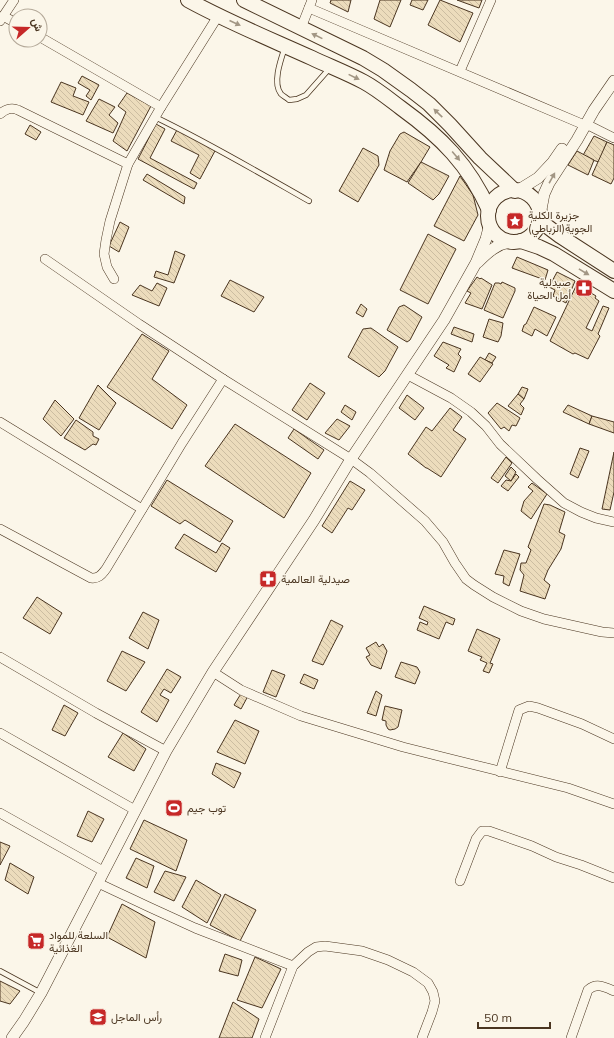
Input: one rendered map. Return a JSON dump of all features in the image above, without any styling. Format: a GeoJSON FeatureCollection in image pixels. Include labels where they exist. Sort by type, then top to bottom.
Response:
{"type":"FeatureCollection","features":[{"type":"Feature","properties":{"kind":"main road"},"geometry":{"type":"LineString","coordinates":[[188,0],[218,16],[364,82],[380,92],[436,135],[454,153],[480,192],[489,210]]}},
{"type":"Feature","properties":{"kind":"main road"},"geometry":{"type":"LineString","coordinates":[[244,0],[363,58],[411,90],[429,104],[480,158],[516,191]]}},
{"type":"Feature","properties":{"kind":"main road"},"geometry":{"type":"LineString","coordinates":[[614,271],[544,224],[540,216],[539,209],[533,199],[528,195],[516,191],[508,191],[496,198],[492,204],[488,217],[493,231],[498,236],[504,240],[528,243],[554,254],[614,291]]}},
{"type":"Feature","properties":{"kind":"main road"},"geometry":{"type":"LineString","coordinates":[[516,241],[527,238],[536,230],[540,216]]}},
{"type":"Feature","properties":{"kind":"street"},"geometry":{"type":"LineString","coordinates":[[2,19],[14,0]]}},
{"type":"Feature","properties":{"kind":"street"},"geometry":{"type":"LineString","coordinates":[[460,71],[491,0]]}},
{"type":"Feature","properties":{"kind":"street"},"geometry":{"type":"LineString","coordinates":[[301,28],[310,4],[614,138]]}},
{"type":"Feature","properties":{"kind":"street"},"geometry":{"type":"LineString","coordinates":[[114,279],[107,267],[104,254],[110,221],[128,164],[161,107],[218,16]]}},
{"type":"Feature","properties":{"kind":"street"},"geometry":{"type":"LineString","coordinates":[[48,42],[161,107]]}},
{"type":"Feature","properties":{"kind":"street"},"geometry":{"type":"LineString","coordinates":[[516,191],[538,178],[553,162],[584,124],[614,81]]}},
{"type":"Feature","properties":{"kind":"street"},"geometry":{"type":"LineString","coordinates":[[0,114],[5,110],[12,108],[18,110],[128,164]]}},
{"type":"Feature","properties":{"kind":"street"},"geometry":{"type":"LineString","coordinates":[[540,216],[544,194],[549,183],[584,124]]}},
{"type":"Feature","properties":{"kind":"street"},"geometry":{"type":"LineString","coordinates":[[12,1038],[41,993],[166,751],[213,672],[314,520],[351,459],[444,320],[476,263],[486,239],[490,224]]}},
{"type":"Feature","properties":{"kind":"street"},"geometry":{"type":"LineString","coordinates":[[476,263],[500,244],[516,241]]}},
{"type":"Feature","properties":{"kind":"street"},"geometry":{"type":"LineString","coordinates":[[45,259],[139,324],[223,379],[351,459],[370,473],[425,520],[443,542],[466,579],[474,585],[493,597],[521,611],[544,619],[602,632],[614,633]]}},
{"type":"Feature","properties":{"kind":"street"},"geometry":{"type":"LineString","coordinates":[[408,375],[451,398],[471,412],[486,426],[500,444],[564,503],[596,518],[614,522]]}},
{"type":"Feature","properties":{"kind":"street"},"geometry":{"type":"LineString","coordinates":[[0,529],[91,578],[96,579],[101,576],[223,379]]}},
{"type":"Feature","properties":{"kind":"street"},"geometry":{"type":"LineString","coordinates":[[0,422],[142,509]]}},
{"type":"Feature","properties":{"kind":"street"},"geometry":{"type":"LineString","coordinates":[[0,657],[52,688],[166,751]]}},
{"type":"Feature","properties":{"kind":"street"},"geometry":{"type":"LineString","coordinates":[[213,672],[241,690],[301,716],[404,747],[568,788],[614,804]]}},
{"type":"Feature","properties":{"kind":"street"},"geometry":{"type":"LineString","coordinates":[[500,772],[519,710],[529,706],[582,724],[614,738]]}},
{"type":"Feature","properties":{"kind":"street"},"geometry":{"type":"LineString","coordinates":[[0,733],[135,810]]}},
{"type":"Feature","properties":{"kind":"street"},"geometry":{"type":"LineString","coordinates":[[0,813],[103,871]]}},
{"type":"Feature","properties":{"kind":"street"},"geometry":{"type":"LineString","coordinates":[[460,881],[476,839],[482,831],[489,831],[512,839],[614,878]]}},
{"type":"Feature","properties":{"kind":"street"},"geometry":{"type":"LineString","coordinates":[[98,883],[195,928],[293,966]]}},
{"type":"Feature","properties":{"kind":"street"},"geometry":{"type":"LineString","coordinates":[[265,1038],[293,966],[308,952],[316,947],[325,946],[362,951],[388,960],[413,972],[428,983],[433,992],[435,1001],[422,1038]]}},
{"type":"Feature","properties":{"kind":"street"},"geometry":{"type":"LineString","coordinates":[[571,1038],[588,990],[591,987],[602,986],[614,991]]}},
{"type":"Feature","properties":{"kind":"lane"},"geometry":{"type":"LineString","coordinates":[[285,46],[277,78],[278,87],[281,94],[289,100],[297,99],[306,95],[331,67]]}},
{"type":"Feature","properties":{"kind":"lane"},"geometry":{"type":"LineString","coordinates":[[155,117],[178,128],[309,200]]}},
{"type":"Feature","properties":{"kind":"lane"},"geometry":{"type":"LineString","coordinates":[[0,971],[41,993]]}},
{"type":"Feature","properties":{"kind":"building"},"geometry":{"type":"Polygon","coordinates":[[[331,0],[351,0],[348,12],[330,3],[331,0]]]}},
{"type":"Feature","properties":{"kind":"building"},"geometry":{"type":"Polygon","coordinates":[[[380,0],[401,0],[390,27],[374,19],[380,0]]]}},
{"type":"Feature","properties":{"kind":"building"},"geometry":{"type":"Polygon","coordinates":[[[412,0],[428,0],[423,10],[410,5],[412,0]]]}},
{"type":"Feature","properties":{"kind":"building"},"geometry":{"type":"Polygon","coordinates":[[[440,0],[473,13],[460,42],[428,25],[440,0]]]}},
{"type":"Feature","properties":{"kind":"building"},"geometry":{"type":"Polygon","coordinates":[[[457,0],[482,0],[479,8],[457,0]]]}},
{"type":"Feature","properties":{"kind":"building"},"geometry":{"type":"Polygon","coordinates":[[[82,76],[99,85],[91,100],[86,96],[90,90],[78,83],[82,76]]]}},
{"type":"Feature","properties":{"kind":"building"},"geometry":{"type":"Polygon","coordinates":[[[61,82],[76,88],[73,96],[89,102],[83,115],[51,102],[61,82]]]}},
{"type":"Feature","properties":{"kind":"building"},"geometry":{"type":"Polygon","coordinates":[[[127,93],[151,106],[127,151],[113,141],[126,112],[118,106],[127,93]]]}},
{"type":"Feature","properties":{"kind":"building"},"geometry":{"type":"Polygon","coordinates":[[[99,99],[115,107],[109,115],[118,123],[113,133],[86,121],[99,99]]]}},
{"type":"Feature","properties":{"kind":"building"},"geometry":{"type":"Polygon","coordinates":[[[156,124],[165,129],[150,158],[197,183],[194,189],[138,159],[156,124]]]}},
{"type":"Feature","properties":{"kind":"building"},"geometry":{"type":"Polygon","coordinates":[[[30,125],[41,132],[36,140],[25,134],[30,125]]]}},
{"type":"Feature","properties":{"kind":"building"},"geometry":{"type":"Polygon","coordinates":[[[178,128],[216,149],[200,179],[190,173],[199,155],[171,141],[178,128]]]}},
{"type":"Feature","properties":{"kind":"building"},"geometry":{"type":"Polygon","coordinates":[[[404,132],[430,147],[407,182],[384,170],[390,151],[400,134],[404,132]]]}},
{"type":"Feature","properties":{"kind":"building"},"geometry":{"type":"Polygon","coordinates":[[[594,136],[607,142],[599,162],[582,157],[594,136]]]}},
{"type":"Feature","properties":{"kind":"building"},"geometry":{"type":"Polygon","coordinates":[[[607,142],[614,145],[614,178],[611,184],[592,175],[607,142]]]}},
{"type":"Feature","properties":{"kind":"building"},"geometry":{"type":"Polygon","coordinates":[[[363,148],[378,156],[379,165],[358,202],[339,191],[363,148]]]}},
{"type":"Feature","properties":{"kind":"building"},"geometry":{"type":"Polygon","coordinates":[[[577,151],[594,160],[588,175],[568,165],[577,151]]]}},
{"type":"Feature","properties":{"kind":"building"},"geometry":{"type":"Polygon","coordinates":[[[421,162],[449,176],[439,194],[433,200],[408,183],[421,162]]]}},
{"type":"Feature","properties":{"kind":"building"},"geometry":{"type":"Polygon","coordinates":[[[147,174],[185,197],[184,204],[143,180],[147,174]]]}},
{"type":"Feature","properties":{"kind":"building"},"geometry":{"type":"Polygon","coordinates":[[[460,176],[473,195],[478,215],[464,241],[434,226],[460,176]]]}},
{"type":"Feature","properties":{"kind":"building"},"geometry":{"type":"Polygon","coordinates":[[[120,222],[129,227],[119,252],[109,246],[120,222]]]}},
{"type":"Feature","properties":{"kind":"building"},"geometry":{"type":"Polygon","coordinates":[[[428,234],[456,249],[428,304],[400,290],[428,234]]]}},
{"type":"Feature","properties":{"kind":"building"},"geometry":{"type":"Polygon","coordinates":[[[175,251],[185,255],[174,283],[154,277],[156,271],[168,275],[175,251]]]}},
{"type":"Feature","properties":{"kind":"building"},"geometry":{"type":"Polygon","coordinates":[[[517,257],[548,270],[545,280],[512,268],[517,257]]]}},
{"type":"Feature","properties":{"kind":"building"},"geometry":{"type":"Polygon","coordinates":[[[557,272],[575,281],[566,303],[553,296],[555,290],[549,287],[557,272]]]}},
{"type":"Feature","properties":{"kind":"building"},"geometry":{"type":"Polygon","coordinates":[[[477,277],[492,285],[482,309],[465,303],[471,293],[467,291],[477,277]]]}},
{"type":"Feature","properties":{"kind":"building"},"geometry":{"type":"Polygon","coordinates":[[[230,280],[264,297],[254,312],[221,296],[230,280]]]}},
{"type":"Feature","properties":{"kind":"building"},"geometry":{"type":"Polygon","coordinates":[[[502,282],[515,288],[503,318],[484,310],[495,283],[501,284],[502,282]]]}},
{"type":"Feature","properties":{"kind":"building"},"geometry":{"type":"Polygon","coordinates":[[[157,283],[167,288],[159,306],[132,295],[140,285],[152,291],[157,283]]]}},
{"type":"Feature","properties":{"kind":"building"},"geometry":{"type":"Polygon","coordinates":[[[577,284],[596,296],[595,298],[599,301],[586,328],[592,331],[603,306],[609,308],[598,334],[600,336],[588,359],[575,353],[573,354],[550,341],[577,284]]]}},
{"type":"Feature","properties":{"kind":"building"},"geometry":{"type":"Polygon","coordinates":[[[361,304],[367,309],[363,317],[356,313],[361,304]]]}},
{"type":"Feature","properties":{"kind":"building"},"geometry":{"type":"Polygon","coordinates":[[[404,305],[422,317],[410,340],[407,342],[387,330],[399,307],[404,305]]]}},
{"type":"Feature","properties":{"kind":"building"},"geometry":{"type":"Polygon","coordinates":[[[534,307],[556,317],[547,336],[535,329],[532,336],[522,331],[534,307]]]}},
{"type":"Feature","properties":{"kind":"building"},"geometry":{"type":"Polygon","coordinates":[[[489,319],[503,323],[501,336],[498,342],[483,337],[489,319]]]}},
{"type":"Feature","properties":{"kind":"building"},"geometry":{"type":"Polygon","coordinates":[[[454,327],[474,334],[472,342],[451,334],[454,327]]]}},
{"type":"Feature","properties":{"kind":"building"},"geometry":{"type":"Polygon","coordinates":[[[371,328],[398,347],[385,371],[379,377],[348,357],[363,329],[371,328]]]}},
{"type":"Feature","properties":{"kind":"building"},"geometry":{"type":"Polygon","coordinates":[[[142,334],[169,351],[152,379],[187,405],[172,429],[107,387],[142,334]]]}},
{"type":"Feature","properties":{"kind":"building"},"geometry":{"type":"Polygon","coordinates":[[[443,342],[461,349],[458,354],[461,357],[454,372],[446,368],[449,365],[434,356],[443,342]]]}},
{"type":"Feature","properties":{"kind":"building"},"geometry":{"type":"Polygon","coordinates":[[[489,353],[496,357],[492,363],[485,360],[489,353]]]}},
{"type":"Feature","properties":{"kind":"building"},"geometry":{"type":"Polygon","coordinates":[[[480,357],[493,364],[480,382],[468,374],[480,357]]]}},
{"type":"Feature","properties":{"kind":"building"},"geometry":{"type":"Polygon","coordinates":[[[310,383],[325,393],[307,420],[292,410],[310,383]]]}},
{"type":"Feature","properties":{"kind":"building"},"geometry":{"type":"Polygon","coordinates":[[[98,385],[116,403],[99,430],[79,418],[98,385]]]}},
{"type":"Feature","properties":{"kind":"building"},"geometry":{"type":"Polygon","coordinates":[[[522,387],[528,389],[524,399],[518,394],[522,387]]]}},
{"type":"Feature","properties":{"kind":"building"},"geometry":{"type":"Polygon","coordinates":[[[518,394],[524,399],[520,404],[524,408],[521,415],[508,406],[518,394]]]}},
{"type":"Feature","properties":{"kind":"building"},"geometry":{"type":"Polygon","coordinates":[[[407,395],[424,408],[415,420],[399,408],[407,395]]]}},
{"type":"Feature","properties":{"kind":"building"},"geometry":{"type":"Polygon","coordinates":[[[55,400],[74,419],[61,436],[43,419],[55,400]]]}},
{"type":"Feature","properties":{"kind":"building"},"geometry":{"type":"Polygon","coordinates":[[[497,403],[520,418],[516,426],[512,425],[509,431],[504,427],[501,429],[488,413],[497,403]]]}},
{"type":"Feature","properties":{"kind":"building"},"geometry":{"type":"Polygon","coordinates":[[[345,405],[356,412],[352,420],[341,412],[345,405]]]}},
{"type":"Feature","properties":{"kind":"building"},"geometry":{"type":"Polygon","coordinates":[[[568,405],[592,416],[589,424],[563,412],[568,405]]]}},
{"type":"Feature","properties":{"kind":"building"},"geometry":{"type":"Polygon","coordinates":[[[450,408],[462,417],[453,430],[466,439],[441,477],[408,454],[426,427],[432,431],[450,408]]]}},
{"type":"Feature","properties":{"kind":"building"},"geometry":{"type":"Polygon","coordinates":[[[592,416],[614,422],[614,433],[589,424],[592,416]]]}},
{"type":"Feature","properties":{"kind":"building"},"geometry":{"type":"Polygon","coordinates":[[[337,419],[350,426],[339,440],[325,433],[337,419]]]}},
{"type":"Feature","properties":{"kind":"building"},"geometry":{"type":"Polygon","coordinates":[[[76,420],[93,432],[93,436],[99,439],[96,445],[93,444],[85,450],[64,438],[76,420]]]}},
{"type":"Feature","properties":{"kind":"building"},"geometry":{"type":"Polygon","coordinates":[[[235,424],[311,473],[284,518],[205,466],[235,424]]]}},
{"type":"Feature","properties":{"kind":"building"},"geometry":{"type":"Polygon","coordinates":[[[294,429],[324,450],[318,459],[288,438],[294,429]]]}},
{"type":"Feature","properties":{"kind":"building"},"geometry":{"type":"Polygon","coordinates":[[[580,448],[589,451],[578,478],[570,474],[580,448]]]}},
{"type":"Feature","properties":{"kind":"building"},"geometry":{"type":"Polygon","coordinates":[[[614,452],[614,492],[610,510],[602,509],[614,452]]]}},
{"type":"Feature","properties":{"kind":"building"},"geometry":{"type":"Polygon","coordinates":[[[506,457],[512,463],[498,483],[491,478],[506,457]]]}},
{"type":"Feature","properties":{"kind":"building"},"geometry":{"type":"Polygon","coordinates":[[[511,467],[516,472],[511,481],[505,476],[511,467]]]}},
{"type":"Feature","properties":{"kind":"building"},"geometry":{"type":"Polygon","coordinates":[[[516,474],[519,477],[508,491],[501,486],[506,480],[511,481],[516,474]]]}},
{"type":"Feature","properties":{"kind":"building"},"geometry":{"type":"Polygon","coordinates":[[[167,480],[233,521],[220,542],[185,520],[180,524],[151,506],[167,480]]]}},
{"type":"Feature","properties":{"kind":"building"},"geometry":{"type":"Polygon","coordinates":[[[350,481],[365,490],[352,510],[348,508],[332,533],[322,526],[350,481]]]}},
{"type":"Feature","properties":{"kind":"building"},"geometry":{"type":"Polygon","coordinates":[[[532,483],[547,494],[531,519],[521,511],[524,501],[533,491],[528,487],[532,483]]]}},
{"type":"Feature","properties":{"kind":"building"},"geometry":{"type":"Polygon","coordinates":[[[544,504],[550,505],[565,512],[559,532],[565,535],[561,549],[548,570],[544,580],[550,585],[545,599],[520,591],[524,575],[520,570],[521,563],[526,563],[531,550],[528,547],[544,504]]]}},
{"type":"Feature","properties":{"kind":"building"},"geometry":{"type":"Polygon","coordinates":[[[184,534],[216,553],[222,543],[230,548],[216,572],[175,548],[184,534]]]}},
{"type":"Feature","properties":{"kind":"building"},"geometry":{"type":"Polygon","coordinates":[[[504,550],[520,554],[509,586],[503,583],[504,576],[495,574],[504,550]]]}},
{"type":"Feature","properties":{"kind":"building"},"geometry":{"type":"Polygon","coordinates":[[[37,597],[62,613],[50,634],[23,618],[37,597]]]}},
{"type":"Feature","properties":{"kind":"building"},"geometry":{"type":"Polygon","coordinates":[[[424,606],[455,619],[453,625],[446,622],[439,639],[417,630],[420,622],[427,625],[428,622],[419,618],[424,606]]]}},
{"type":"Feature","properties":{"kind":"building"},"geometry":{"type":"Polygon","coordinates":[[[143,612],[159,620],[148,649],[129,638],[143,612]]]}},
{"type":"Feature","properties":{"kind":"building"},"geometry":{"type":"Polygon","coordinates":[[[331,620],[343,626],[323,665],[312,661],[331,620]]]}},
{"type":"Feature","properties":{"kind":"building"},"geometry":{"type":"Polygon","coordinates":[[[477,629],[500,639],[490,663],[493,664],[489,673],[483,671],[487,663],[480,660],[482,657],[468,651],[477,629]]]}},
{"type":"Feature","properties":{"kind":"building"},"geometry":{"type":"Polygon","coordinates":[[[376,642],[379,647],[383,644],[387,651],[381,669],[371,665],[366,657],[370,655],[366,648],[376,642]]]}},
{"type":"Feature","properties":{"kind":"building"},"geometry":{"type":"Polygon","coordinates":[[[122,651],[145,662],[126,691],[107,681],[122,651]]]}},
{"type":"Feature","properties":{"kind":"building"},"geometry":{"type":"Polygon","coordinates":[[[401,662],[417,667],[420,672],[415,684],[395,677],[401,662]]]}},
{"type":"Feature","properties":{"kind":"building"},"geometry":{"type":"Polygon","coordinates":[[[167,669],[181,677],[171,693],[164,689],[160,695],[169,700],[157,722],[141,712],[167,669]]]}},
{"type":"Feature","properties":{"kind":"building"},"geometry":{"type":"Polygon","coordinates":[[[272,670],[285,675],[276,697],[263,692],[272,670]]]}},
{"type":"Feature","properties":{"kind":"building"},"geometry":{"type":"Polygon","coordinates":[[[304,674],[318,680],[314,689],[300,683],[304,674]]]}},
{"type":"Feature","properties":{"kind":"building"},"geometry":{"type":"Polygon","coordinates":[[[376,691],[382,695],[376,716],[367,713],[376,691]]]}},
{"type":"Feature","properties":{"kind":"building"},"geometry":{"type":"Polygon","coordinates":[[[242,692],[248,696],[241,709],[234,705],[242,692]]]}},
{"type":"Feature","properties":{"kind":"building"},"geometry":{"type":"Polygon","coordinates":[[[64,705],[78,713],[65,736],[52,730],[64,705]]]}},
{"type":"Feature","properties":{"kind":"building"},"geometry":{"type":"Polygon","coordinates":[[[385,706],[402,710],[398,727],[395,729],[388,729],[386,721],[382,720],[385,706]]]}},
{"type":"Feature","properties":{"kind":"building"},"geometry":{"type":"Polygon","coordinates":[[[235,720],[259,731],[245,764],[217,752],[235,720]]]}},
{"type":"Feature","properties":{"kind":"building"},"geometry":{"type":"Polygon","coordinates":[[[123,733],[146,749],[134,771],[108,757],[123,733]]]}},
{"type":"Feature","properties":{"kind":"building"},"geometry":{"type":"Polygon","coordinates":[[[216,763],[241,773],[234,788],[212,774],[216,763]]]}},
{"type":"Feature","properties":{"kind":"building"},"geometry":{"type":"Polygon","coordinates":[[[88,811],[104,819],[92,842],[77,836],[88,811]]]}},
{"type":"Feature","properties":{"kind":"building"},"geometry":{"type":"Polygon","coordinates":[[[144,820],[187,840],[176,871],[130,849],[144,820]]]}},
{"type":"Feature","properties":{"kind":"building"},"geometry":{"type":"Polygon","coordinates":[[[0,842],[10,846],[0,865],[0,842]]]}},
{"type":"Feature","properties":{"kind":"building"},"geometry":{"type":"Polygon","coordinates":[[[136,858],[154,866],[147,888],[126,878],[136,858]]]}},
{"type":"Feature","properties":{"kind":"building"},"geometry":{"type":"Polygon","coordinates":[[[10,863],[34,877],[28,894],[5,880],[10,863]]]}},
{"type":"Feature","properties":{"kind":"building"},"geometry":{"type":"Polygon","coordinates":[[[165,871],[186,877],[174,901],[154,892],[165,871]]]}},
{"type":"Feature","properties":{"kind":"building"},"geometry":{"type":"Polygon","coordinates":[[[196,880],[221,895],[207,923],[182,907],[196,880]]]}},
{"type":"Feature","properties":{"kind":"building"},"geometry":{"type":"Polygon","coordinates":[[[225,894],[256,910],[240,941],[210,925],[225,894]]]}},
{"type":"Feature","properties":{"kind":"building"},"geometry":{"type":"Polygon","coordinates":[[[122,904],[155,922],[146,958],[107,937],[122,904]]]}},
{"type":"Feature","properties":{"kind":"building"},"geometry":{"type":"Polygon","coordinates":[[[225,954],[242,960],[238,976],[219,971],[225,954]]]}},
{"type":"Feature","properties":{"kind":"building"},"geometry":{"type":"Polygon","coordinates":[[[255,957],[281,969],[262,1008],[237,1000],[255,957]]]}},
{"type":"Feature","properties":{"kind":"building"},"geometry":{"type":"Polygon","coordinates":[[[0,981],[20,991],[10,1004],[0,1001],[0,981]]]}},
{"type":"Feature","properties":{"kind":"building"},"geometry":{"type":"Polygon","coordinates":[[[233,1002],[259,1019],[252,1038],[219,1038],[233,1002]]]}},
{"type":"Feature","properties":{"kind":"place","name":"جزيرة الكلية الجوية(الزباطي)"},"geometry":{"type":"Point","coordinates":[515,221]}},
{"type":"Feature","properties":{"kind":"place","name":"صيدلية أمل الحياة"},"geometry":{"type":"Point","coordinates":[584,288]}},
{"type":"Feature","properties":{"kind":"place","name":"صيدلية العالمية"},"geometry":{"type":"Point","coordinates":[268,579]}},
{"type":"Feature","properties":{"kind":"place","name":"توب جيم"},"geometry":{"type":"Point","coordinates":[174,808]}},
{"type":"Feature","properties":{"kind":"place","name":"السلعة للمواد الغذائية"},"geometry":{"type":"Point","coordinates":[36,941]}},
{"type":"Feature","properties":{"kind":"place","name":"رأس الماجل"},"geometry":{"type":"Point","coordinates":[98,1017]}}]}
